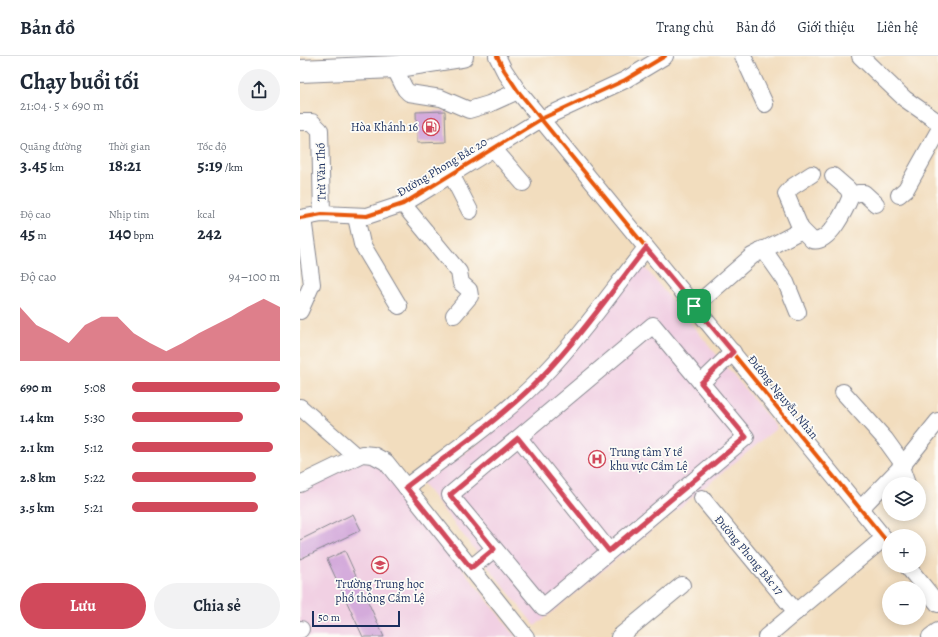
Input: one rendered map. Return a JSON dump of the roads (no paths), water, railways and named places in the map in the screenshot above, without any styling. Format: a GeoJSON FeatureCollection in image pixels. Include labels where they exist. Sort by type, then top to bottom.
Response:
{"type":"FeatureCollection","features":[{"type":"Feature","properties":{"kind":"highway"},"geometry":{"type":"LineString","coordinates":[[300,71],[394,67],[462,56]]}},
{"type":"Feature","properties":{"kind":"street","name":"Đường Nguyễn Nhàn"},"geometry":{"type":"LineString","coordinates":[[497,56],[504,70],[518,91],[882,535]]}},
{"type":"Feature","properties":{"kind":"street","name":"Đường Phong Bắc 20"},"geometry":{"type":"LineString","coordinates":[[301,218],[322,214],[367,216],[403,204],[541,119],[625,80],[665,56]]}},
{"type":"Feature","properties":{"kind":"street"},"geometry":{"type":"LineString","coordinates":[[742,56],[765,104]]}},
{"type":"Feature","properties":{"kind":"street"},"geometry":{"type":"LineString","coordinates":[[860,56],[905,99],[938,122]]}},
{"type":"Feature","properties":{"kind":"street"},"geometry":{"type":"LineString","coordinates":[[394,67],[405,89],[409,93],[441,98],[469,110],[490,104],[518,91]]}},
{"type":"Feature","properties":{"kind":"street","name":"Trừ Văn Thố"},"geometry":{"type":"LineString","coordinates":[[300,122],[312,122],[320,130],[322,214]]}},
{"type":"Feature","properties":{"kind":"street"},"geometry":{"type":"LineString","coordinates":[[899,195],[906,189],[938,132]]}},
{"type":"Feature","properties":{"kind":"street","name":"Đường Phong Bắc 20"},"geometry":{"type":"LineString","coordinates":[[493,148],[523,183]]}},
{"type":"Feature","properties":{"kind":"street","name":"Đường Phong Bắc 20"},"geometry":{"type":"LineString","coordinates":[[451,174],[470,211]]}},
{"type":"Feature","properties":{"kind":"street"},"geometry":{"type":"LineString","coordinates":[[812,174],[792,187],[786,194],[801,229],[814,242],[819,240],[837,224],[852,196],[860,192],[864,193],[876,204]]}},
{"type":"Feature","properties":{"kind":"street"},"geometry":{"type":"LineString","coordinates":[[833,176],[848,189],[852,196]]}},
{"type":"Feature","properties":{"kind":"street"},"geometry":{"type":"LineString","coordinates":[[403,204],[459,272],[461,283],[469,290],[470,296],[454,315]]}},
{"type":"Feature","properties":{"kind":"street"},"geometry":{"type":"LineString","coordinates":[[356,216],[362,244],[399,306]]}},
{"type":"Feature","properties":{"kind":"street"},"geometry":{"type":"LineString","coordinates":[[300,311],[312,284],[301,218]]}},
{"type":"Feature","properties":{"kind":"street"},"geometry":{"type":"LineString","coordinates":[[694,306],[742,263],[763,249],[796,234],[801,229]]}},
{"type":"Feature","properties":{"kind":"street"},"geometry":{"type":"LineString","coordinates":[[406,487],[498,416],[549,370],[598,312],[646,248]]}},
{"type":"Feature","properties":{"kind":"street"},"geometry":{"type":"LineString","coordinates":[[763,249],[785,280],[798,312]]}},
{"type":"Feature","properties":{"kind":"street"},"geometry":{"type":"LineString","coordinates":[[653,325],[701,383],[746,437],[543,607],[450,495],[653,325]]}},
{"type":"Feature","properties":{"kind":"street"},"geometry":{"type":"LineString","coordinates":[[701,383],[733,352]]}},
{"type":"Feature","properties":{"kind":"street"},"geometry":{"type":"LineString","coordinates":[[843,392],[885,439],[902,465],[905,477]]}},
{"type":"Feature","properties":{"kind":"street"},"geometry":{"type":"LineString","coordinates":[[300,407],[356,456]]}},
{"type":"Feature","properties":{"kind":"street"},"geometry":{"type":"LineString","coordinates":[[860,509],[902,465],[938,422]]}},
{"type":"Feature","properties":{"kind":"street"},"geometry":{"type":"LineString","coordinates":[[518,438],[609,551]]}},
{"type":"Feature","properties":{"kind":"street"},"geometry":{"type":"LineString","coordinates":[[300,484],[362,454],[373,454],[386,462],[526,637]]}},
{"type":"Feature","properties":{"kind":"street","name":"Đường Phong Bắc 17"},"geometry":{"type":"LineString","coordinates":[[702,498],[796,612]]}},
{"type":"Feature","properties":{"kind":"street"},"geometry":{"type":"LineString","coordinates":[[766,637],[882,545]]}},
{"type":"Feature","properties":{"kind":"street"},"geometry":{"type":"LineString","coordinates":[[471,568],[494,549]]}},
{"type":"Feature","properties":{"kind":"street"},"geometry":{"type":"LineString","coordinates":[[913,573],[938,604]]}},
{"type":"Feature","properties":{"kind":"street"},"geometry":{"type":"LineString","coordinates":[[619,637],[682,585]]}},
{"type":"Feature","properties":{"kind":"street"},"geometry":{"type":"LineString","coordinates":[[930,637],[938,631]]}},
{"type":"Feature","properties":{"kind":"place","name":"Hòa Khánh 16"},"geometry":{"type":"Point","coordinates":[431,127]}},
{"type":"Feature","properties":{"kind":"place","name":"Trung tâm Y tế khu vực Cẩm Lệ"},"geometry":{"type":"Point","coordinates":[597,459]}},
{"type":"Feature","properties":{"kind":"place","name":"Trường Trung học phổ thông Cẩm Lệ"},"geometry":{"type":"Point","coordinates":[380,565]}}]}
